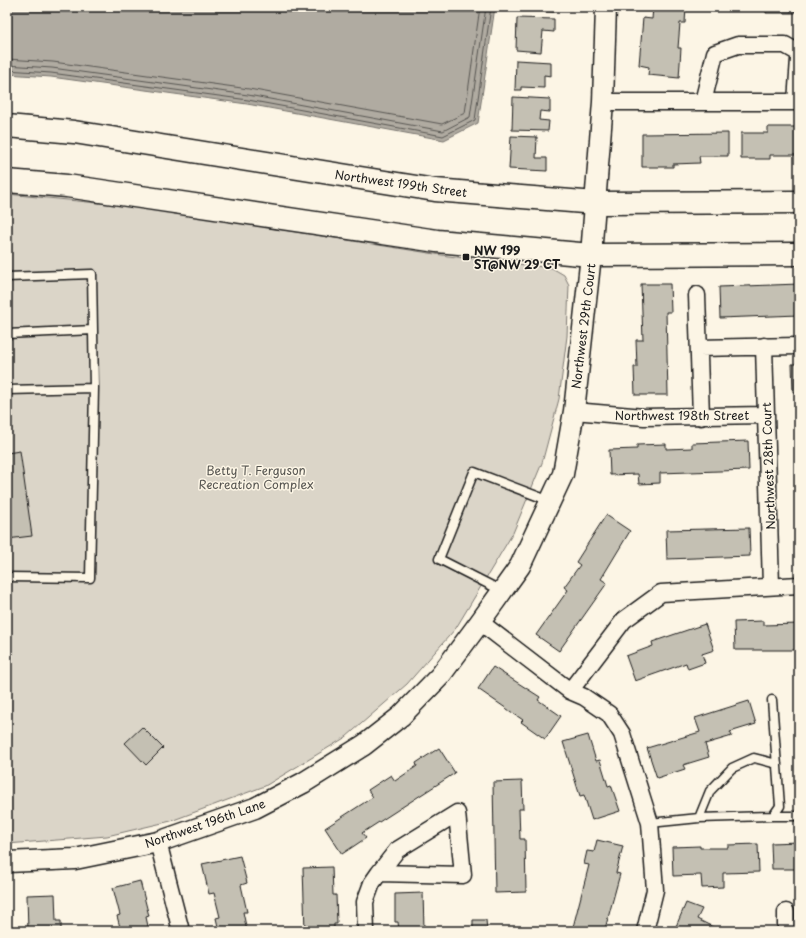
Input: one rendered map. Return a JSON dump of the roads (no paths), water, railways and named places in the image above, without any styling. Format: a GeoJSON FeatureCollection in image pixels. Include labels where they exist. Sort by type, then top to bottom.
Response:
{"type":"FeatureCollection","features":[{"type":"Feature","properties":{"kind":"main road","name":"Northwest 199th Street"},"geometry":{"type":"LineString","coordinates":[[7,126],[74,132],[435,190],[596,203],[799,202]]}},
{"type":"Feature","properties":{"kind":"main road"},"geometry":{"type":"LineString","coordinates":[[7,181],[67,186],[437,241],[592,255],[799,254]]}},
{"type":"Feature","properties":{"kind":"street","name":"Northwest 29th Court"},"geometry":{"type":"LineString","coordinates":[[480,622],[520,566],[563,474],[574,412],[592,255],[603,102],[606,7]]}},
{"type":"Feature","properties":{"kind":"street"},"geometry":{"type":"LineString","coordinates":[[704,102],[715,53],[738,45],[785,45],[799,53]]}},
{"type":"Feature","properties":{"kind":"street"},"geometry":{"type":"LineString","coordinates":[[603,102],[796,102],[799,59]]}},
{"type":"Feature","properties":{"kind":"street"},"geometry":{"type":"LineString","coordinates":[[697,295],[701,417]]}},
{"type":"Feature","properties":{"kind":"street","name":"Northwest 28th Court"},"geometry":{"type":"LineString","coordinates":[[764,346],[771,586]]}},
{"type":"Feature","properties":{"kind":"street"},"geometry":{"type":"LineString","coordinates":[[699,348],[799,346]]}},
{"type":"Feature","properties":{"kind":"street","name":"Northwest 198th Street"},"geometry":{"type":"LineString","coordinates":[[574,412],[636,417],[766,415]]}},
{"type":"Feature","properties":{"kind":"street"},"geometry":{"type":"LineString","coordinates":[[570,691],[624,620],[661,593],[799,585]]}},
{"type":"Feature","properties":{"kind":"street"},"geometry":{"type":"LineString","coordinates":[[480,622],[570,691],[584,697],[609,714],[622,734],[650,822],[655,890],[645,931]]}},
{"type":"Feature","properties":{"kind":"street","name":"Northwest 196th Lane"},"geometry":{"type":"LineString","coordinates":[[7,862],[75,859],[158,842],[256,808],[303,783],[364,745],[401,716],[440,676],[480,622]]}},
{"type":"Feature","properties":{"kind":"street"},"geometry":{"type":"LineString","coordinates":[[366,931],[365,902],[372,883],[379,873],[397,850],[457,813],[463,875],[379,873]]}},
{"type":"Feature","properties":{"kind":"street"},"geometry":{"type":"LineString","coordinates":[[158,842],[182,931]]}},
{"type":"Feature","properties":{"kind":"street"},"geometry":{"type":"LineString","coordinates":[[786,912],[786,931]]}},
{"type":"Feature","properties":{"kind":"lane"},"geometry":{"type":"LineString","coordinates":[[7,277],[92,274],[94,388],[90,578],[7,577]]}},
{"type":"Feature","properties":{"kind":"lane"},"geometry":{"type":"LineString","coordinates":[[7,334],[93,330]]}},
{"type":"Feature","properties":{"kind":"lane"},"geometry":{"type":"LineString","coordinates":[[7,390],[94,388]]}},
{"type":"Feature","properties":{"kind":"lane"},"geometry":{"type":"LineString","coordinates":[[502,591],[439,559],[474,472],[550,501]]}},
{"type":"Feature","properties":{"kind":"lane"},"geometry":{"type":"LineString","coordinates":[[772,700],[780,806],[773,816]]}},
{"type":"Feature","properties":{"kind":"lane"},"geometry":{"type":"LineString","coordinates":[[699,818],[710,791],[732,768],[754,758],[777,764]]}},
{"type":"Feature","properties":{"kind":"lane"},"geometry":{"type":"LineString","coordinates":[[650,822],[699,818],[799,816]]}},
{"type":"Feature","properties":{"kind":"water"},"geometry":{"type":"Polygon","coordinates":[[[7,7],[495,7],[478,123],[444,140],[247,104],[51,77],[7,74],[7,7]]]}},
{"type":"Feature","properties":{"kind":"place","name":"NW 199 ST@NW 29 CT"},"geometry":{"type":"Point","coordinates":[466,257]}},
{"type":"Feature","properties":{"kind":"park label","name":"Betty T. Ferguson Recreation Complex"},"geometry":{"type":"Point","coordinates":[256,477]}}]}
